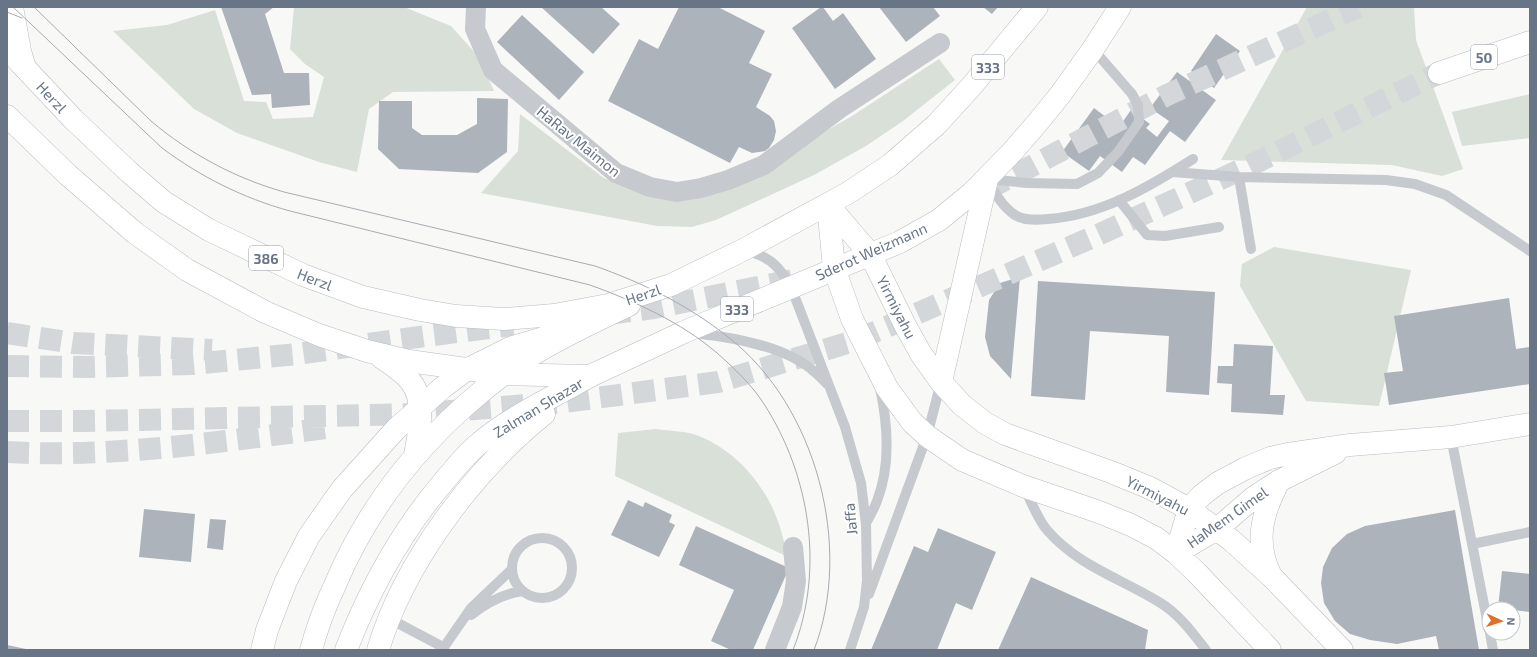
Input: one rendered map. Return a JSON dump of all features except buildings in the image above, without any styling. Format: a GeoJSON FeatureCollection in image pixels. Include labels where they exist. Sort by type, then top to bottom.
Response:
{"type":"FeatureCollection","features":[{"type":"Feature","properties":{"kind":"main road"},"geometry":{"type":"LineString","coordinates":[[12,7],[20,51],[25,68]]}},
{"type":"Feature","properties":{"kind":"main road","name":"333"},"geometry":{"type":"LineString","coordinates":[[502,374],[534,353],[584,326],[743,250],[848,194],[890,164],[936,125],[970,88],[1038,7]]}},
{"type":"Feature","properties":{"kind":"main road","name":"Sderot Weizmann"},"geometry":{"type":"LineString","coordinates":[[590,376],[684,332],[834,268],[900,242],[939,220],[972,194],[1038,122],[1060,95],[1093,49],[1120,7]]}},
{"type":"Feature","properties":{"kind":"main road","name":"50"},"geometry":{"type":"LineString","coordinates":[[1439,73],[1530,42]]}},
{"type":"Feature","properties":{"kind":"main road","name":"Herzl"},"geometry":{"type":"LineString","coordinates":[[7,49],[72,119],[124,168],[164,202],[209,230],[250,251],[303,275],[363,297],[420,310],[456,316],[504,319],[554,315],[608,306],[671,284]]}},
{"type":"Feature","properties":{"kind":"main road"},"geometry":{"type":"LineString","coordinates":[[7,116],[135,234],[162,253],[213,284],[265,312],[319,335],[409,361],[502,374],[590,376]]}},
{"type":"Feature","properties":{"kind":"main road"},"geometry":{"type":"LineString","coordinates":[[941,382],[987,179]]}},
{"type":"Feature","properties":{"kind":"main road"},"geometry":{"type":"LineString","coordinates":[[828,205],[834,268],[852,319],[876,370],[912,422],[927,436],[962,460],[1023,486],[1099,512],[1156,538],[1176,553],[1270,650]]}},
{"type":"Feature","properties":{"kind":"main road","name":"Yirmiyahu"},"geometry":{"type":"LineString","coordinates":[[828,205],[870,254],[921,354],[941,382],[962,405],[985,423],[1005,434],[1111,472],[1150,488],[1188,509],[1217,529],[1272,577],[1342,650]]}},
{"type":"Feature","properties":{"kind":"main road"},"geometry":{"type":"LineString","coordinates":[[262,650],[267,630],[286,581],[309,536],[342,489],[376,449],[442,388],[466,370],[510,348],[584,326]]}},
{"type":"Feature","properties":{"kind":"main road"},"geometry":{"type":"LineString","coordinates":[[367,350],[393,365],[412,382],[420,408],[419,431],[415,455]]}},
{"type":"Feature","properties":{"kind":"main road"},"geometry":{"type":"LineString","coordinates":[[311,650],[324,608],[353,545],[380,500],[415,455],[440,428],[502,374]]}},
{"type":"Feature","properties":{"kind":"main road","name":"Zalman Shazar"},"geometry":{"type":"LineString","coordinates":[[378,650],[388,618],[410,576],[432,539],[465,493],[492,462],[531,424],[590,376]]}},
{"type":"Feature","properties":{"kind":"main road","name":"Zalman Shazar"},"geometry":{"type":"LineString","coordinates":[[346,650],[377,580],[406,530],[426,502],[455,468],[476,446],[501,428],[590,376]]}},
{"type":"Feature","properties":{"kind":"main road","name":"HaMem Gimel"},"geometry":{"type":"LineString","coordinates":[[1176,553],[1188,509],[1202,495],[1218,483],[1246,468],[1270,458],[1350,445],[1451,436],[1530,424]]}},
{"type":"Feature","properties":{"kind":"main road","name":"HaMem Gimel"},"geometry":{"type":"LineString","coordinates":[[1176,553],[1217,529],[1253,498],[1279,481],[1350,445]]}},
{"type":"Feature","properties":{"kind":"main road"},"geometry":{"type":"LineString","coordinates":[[1272,577],[1265,565],[1261,536],[1265,512],[1279,481]]}},
{"type":"Feature","properties":{"kind":"street","name":"HaRav Maimon"},"geometry":{"type":"LineString","coordinates":[[476,7],[474,29],[493,70],[616,174],[650,187],[677,192],[701,188],[728,180],[764,165],[840,109],[940,43]]}},
{"type":"Feature","properties":{"kind":"street"},"geometry":{"type":"LineString","coordinates":[[775,650],[792,606],[796,580],[793,547]]}},
{"type":"Feature","properties":{"kind":"lane"},"geometry":{"type":"LineString","coordinates":[[987,179],[1027,183],[1077,184],[1098,173],[1118,152],[1139,122],[1138,105],[1132,94],[1093,49]]}},
{"type":"Feature","properties":{"kind":"lane"},"geometry":{"type":"LineString","coordinates":[[987,179],[1004,207],[1017,216],[1033,221],[1064,218],[1100,209],[1143,190],[1194,159]]}},
{"type":"Feature","properties":{"kind":"lane"},"geometry":{"type":"LineString","coordinates":[[1172,172],[1239,177],[1386,180],[1415,184],[1446,195],[1530,251]]}},
{"type":"Feature","properties":{"kind":"lane"},"geometry":{"type":"LineString","coordinates":[[1239,177],[1251,249]]}},
{"type":"Feature","properties":{"kind":"lane"},"geometry":{"type":"LineString","coordinates":[[1119,200],[1147,235],[1165,236],[1219,227]]}},
{"type":"Feature","properties":{"kind":"lane","name":"Jaffa"},"geometry":{"type":"LineString","coordinates":[[743,250],[759,254],[773,262],[783,273],[791,287],[830,387],[854,457],[861,483],[866,524],[867,574],[864,607],[850,650]]}},
{"type":"Feature","properties":{"kind":"lane","name":"Jaffa"},"geometry":{"type":"LineString","coordinates":[[684,332],[754,344],[791,357],[811,368],[830,387]]}},
{"type":"Feature","properties":{"kind":"lane"},"geometry":{"type":"LineString","coordinates":[[866,524],[882,487],[887,454],[884,409],[876,370]]}},
{"type":"Feature","properties":{"kind":"lane"},"geometry":{"type":"LineString","coordinates":[[864,607],[927,436],[941,382]]}},
{"type":"Feature","properties":{"kind":"lane"},"geometry":{"type":"LineString","coordinates":[[1451,436],[1483,601]]}},
{"type":"Feature","properties":{"kind":"lane"},"geometry":{"type":"LineString","coordinates":[[1023,486],[1046,529],[1066,548],[1089,565],[1160,602],[1178,616],[1206,650]]}},
{"type":"Feature","properties":{"kind":"lane"},"geometry":{"type":"LineString","coordinates":[[1472,544],[1530,532]]}},
{"type":"Feature","properties":{"kind":"lane"},"geometry":{"type":"LineString","coordinates":[[537,538],[556,540],[569,553],[573,572],[570,581],[557,595],[548,598],[530,596],[522,591],[515,581],[512,569],[516,553],[520,547],[528,541],[537,538]]}},
{"type":"Feature","properties":{"kind":"lane"},"geometry":{"type":"LineString","coordinates":[[388,618],[442,648],[471,608],[512,569]]}},
{"type":"Feature","properties":{"kind":"lane"},"geometry":{"type":"LineString","coordinates":[[457,627],[475,612],[492,601],[509,593],[522,591]]}},
{"type":"Feature","properties":{"kind":"shaded area"},"geometry":{"type":"Polygon","coordinates":[[[294,7],[404,7],[451,26],[479,57],[494,91],[393,92],[369,109],[357,172],[319,162],[237,133],[194,109],[113,31],[167,25],[215,10],[244,101],[266,102],[273,119],[313,117],[324,77],[305,64],[290,49],[294,7]]]}},
{"type":"Feature","properties":{"kind":"shaded area"},"geometry":{"type":"Polygon","coordinates":[[[1307,7],[1414,7],[1416,40],[1463,169],[1442,176],[1392,165],[1221,160],[1307,7]]]}},
{"type":"Feature","properties":{"kind":"shaded area"},"geometry":{"type":"Polygon","coordinates":[[[939,59],[955,80],[903,121],[866,146],[814,175],[716,220],[692,227],[657,226],[481,193],[518,151],[520,114],[604,178],[640,192],[737,182],[852,116],[939,59]]]}},
{"type":"Feature","properties":{"kind":"shaded area"},"geometry":{"type":"Polygon","coordinates":[[[1530,94],[1530,138],[1462,146],[1452,112],[1530,94]]]}},
{"type":"Feature","properties":{"kind":"shaded area"},"geometry":{"type":"Polygon","coordinates":[[[1274,247],[1411,270],[1379,406],[1306,401],[1240,286],[1242,264],[1274,247]]]}},
{"type":"Feature","properties":{"kind":"shaded area"},"geometry":{"type":"Polygon","coordinates":[[[656,429],[694,434],[713,443],[738,461],[749,472],[767,498],[780,527],[788,557],[615,476],[618,433],[656,429]]]}},
{"type":"Feature","properties":{"kind":"tunnel"},"geometry":{"type":"LineString","coordinates":[[986,190],[1167,95],[1358,7]]}},
{"type":"Feature","properties":{"kind":"tunnel"},"geometry":{"type":"LineString","coordinates":[[7,421],[87,421],[414,414],[565,402],[718,382],[854,341],[1091,238],[1249,166],[1439,73]]}},
{"type":"Feature","properties":{"kind":"tunnel"},"geometry":{"type":"LineString","coordinates":[[608,314],[654,308],[798,279]]}},
{"type":"Feature","properties":{"kind":"tunnel"},"geometry":{"type":"LineString","coordinates":[[7,366],[87,367],[192,364],[297,354],[513,325]]}},
{"type":"Feature","properties":{"kind":"tunnel"},"geometry":{"type":"LineString","coordinates":[[7,333],[73,343],[212,350]]}},
{"type":"Feature","properties":{"kind":"tunnel"},"geometry":{"type":"LineString","coordinates":[[7,452],[89,453],[171,447],[334,427]]}},
{"type":"Feature","properties":{"kind":"tram line"},"geometry":{"type":"LineString","coordinates":[[13,7],[162,148],[223,186],[256,200],[290,211],[590,285],[640,305],[673,322],[717,353],[748,383],[764,404],[780,432],[792,461],[802,492],[808,524],[810,556],[808,588],[803,619],[793,650]]}},
{"type":"Feature","properties":{"kind":"tram line"},"geometry":{"type":"LineString","coordinates":[[34,7],[151,121],[181,144],[214,164],[248,180],[284,192],[595,266],[648,287],[681,305],[713,325],[728,337],[759,366],[784,400],[804,439],[819,480],[828,524],[830,567],[825,610],[814,650]]}},
{"type":"Feature","properties":{"kind":"tram line"},"geometry":{"type":"LineString","coordinates":[[7,12],[22,18]]}}]}
